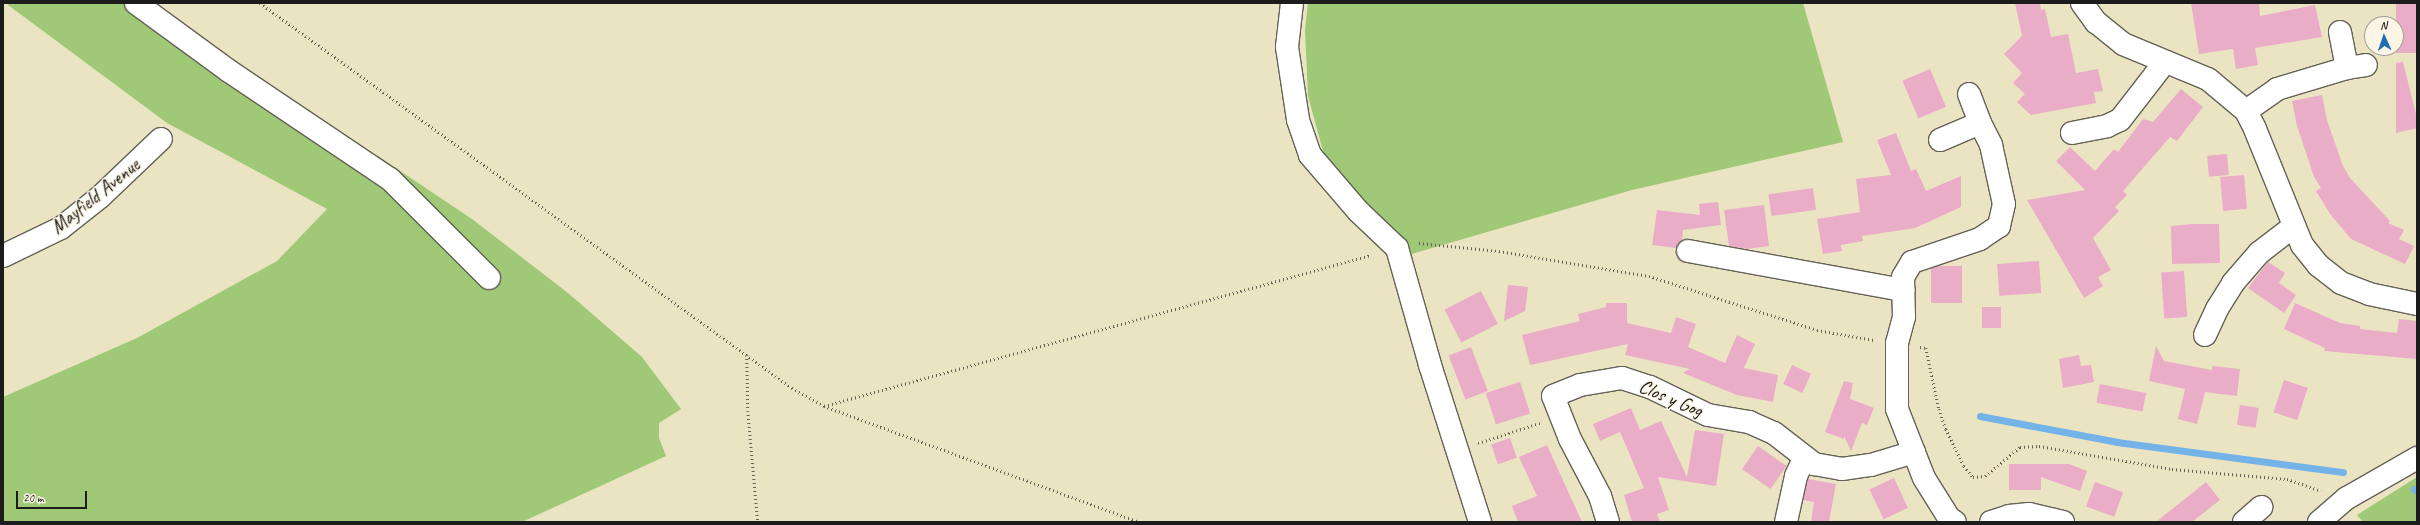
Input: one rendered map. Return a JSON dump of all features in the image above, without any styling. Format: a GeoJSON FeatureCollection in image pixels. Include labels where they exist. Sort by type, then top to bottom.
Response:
{"type":"FeatureCollection","features":[{"type":"Feature","properties":{"kind":"street"},"geometry":{"type":"LineString","coordinates":[[136,3],[229,71],[390,179],[488,278]]}},
{"type":"Feature","properties":{"kind":"street"},"geometry":{"type":"LineString","coordinates":[[1292,3],[1288,47],[1298,120],[1310,155],[1358,211],[1397,248],[1430,365],[1480,522]]}},
{"type":"Feature","properties":{"kind":"street"},"geometry":{"type":"LineString","coordinates":[[2082,3],[2096,22],[2123,44],[2208,79],[2246,111],[2302,245],[2318,265],[2341,283],[2369,294],[2417,304]]}},
{"type":"Feature","properties":{"kind":"street"},"geometry":{"type":"LineString","coordinates":[[2246,111],[2277,89],[2357,67],[2340,32]]}},
{"type":"Feature","properties":{"kind":"street"},"geometry":{"type":"LineString","coordinates":[[2072,133],[2107,126],[2120,120],[2165,62]]}},
{"type":"Feature","properties":{"kind":"street"},"geometry":{"type":"LineString","coordinates":[[1955,522],[1949,518],[1924,478],[1897,409],[1897,343],[1904,317],[1903,277],[1912,262],[1980,239],[1999,226],[2004,204],[1991,145],[1980,123],[1969,94]]}},
{"type":"Feature","properties":{"kind":"street"},"geometry":{"type":"LineString","coordinates":[[1940,140],[1980,123]]}},
{"type":"Feature","properties":{"kind":"street","name":"Mayfield Avenue"},"geometry":{"type":"LineString","coordinates":[[3,256],[61,228],[100,197],[161,139]]}},
{"type":"Feature","properties":{"kind":"street"},"geometry":{"type":"LineString","coordinates":[[2205,336],[2217,309],[2233,284],[2259,253],[2294,226]]}},
{"type":"Feature","properties":{"kind":"street"},"geometry":{"type":"LineString","coordinates":[[1688,252],[1903,290]]}},
{"type":"Feature","properties":{"kind":"street","name":"Clos y Gog"},"geometry":{"type":"LineString","coordinates":[[1608,522],[1600,496],[1570,439],[1553,396],[1580,385],[1622,378],[1650,387],[1708,415],[1749,422],[1774,433],[1814,464],[1842,469],[1872,465],[1914,452]]}},
{"type":"Feature","properties":{"kind":"street"},"geometry":{"type":"LineString","coordinates":[[1786,522],[1796,476],[1805,457]]}},
{"type":"Feature","properties":{"kind":"street"},"geometry":{"type":"LineString","coordinates":[[2319,522],[2337,506],[2417,458]]}},
{"type":"Feature","properties":{"kind":"street"},"geometry":{"type":"LineString","coordinates":[[2244,522],[2261,507]]}},
{"type":"Feature","properties":{"kind":"street"},"geometry":{"type":"LineString","coordinates":[[1991,522],[2009,516],[2029,514],[2063,522]]}},
{"type":"Feature","properties":{"kind":"path"},"geometry":{"type":"LineString","coordinates":[[260,3],[792,388],[824,406],[1138,522]]}},
{"type":"Feature","properties":{"kind":"path"},"geometry":{"type":"LineString","coordinates":[[824,406],[1397,248],[1420,243],[1499,251],[1649,276],[1817,330],[1846,337],[1926,348],[1939,409],[1946,429],[1964,466],[1974,477],[1985,476],[2020,447],[2039,446],[2165,468],[2287,479],[2319,489],[2337,506]]}},
{"type":"Feature","properties":{"kind":"path"},"geometry":{"type":"LineString","coordinates":[[747,355],[748,411],[758,522]]}},
{"type":"Feature","properties":{"kind":"path"},"geometry":{"type":"LineString","coordinates":[[1458,450],[1561,416]]}},
{"type":"Feature","properties":{"kind":"green space"},"geometry":{"type":"Polygon","coordinates":[[[9,3],[151,3],[363,172],[378,156],[472,219],[568,293],[642,357],[681,409],[659,423],[659,438],[666,456],[522,522],[3,522],[3,397],[137,338],[277,261],[327,209],[167,123],[8,5],[9,3]]]}},
{"type":"Feature","properties":{"kind":"green space"},"geometry":{"type":"Polygon","coordinates":[[[1308,3],[1803,3],[1843,142],[1632,190],[1408,255],[1349,200],[1323,151],[1308,96],[1305,30],[1308,3]]]}},
{"type":"Feature","properties":{"kind":"green space"},"geometry":{"type":"Polygon","coordinates":[[[2417,477],[2417,522],[2363,522],[2357,515],[2417,477]]]}},
{"type":"Feature","properties":{"kind":"building"},"geometry":{"type":"Polygon","coordinates":[[[2015,3],[2040,3],[2041,10],[2045,9],[2051,37],[2068,34],[2076,73],[2098,69],[2103,91],[2094,92],[2096,103],[2031,115],[2017,102],[2025,94],[2013,83],[2022,73],[2004,54],[2022,36],[2015,3]]]}},
{"type":"Feature","properties":{"kind":"building"},"geometry":{"type":"Polygon","coordinates":[[[2191,3],[2259,3],[2260,16],[2315,5],[2322,37],[2255,48],[2258,65],[2236,69],[2233,49],[2199,54],[2191,3]]]}},
{"type":"Feature","properties":{"kind":"building"},"geometry":{"type":"Polygon","coordinates":[[[2396,3],[2417,3],[2417,53],[2404,53],[2404,16],[2396,16],[2396,3]]]}},
{"type":"Feature","properties":{"kind":"building"},"geometry":{"type":"Polygon","coordinates":[[[2403,62],[2417,118],[2417,128],[2396,133],[2396,63],[2403,62]]]}},
{"type":"Feature","properties":{"kind":"building"},"geometry":{"type":"Polygon","coordinates":[[[1930,69],[1946,107],[1918,118],[1902,81],[1930,69]]]}},
{"type":"Feature","properties":{"kind":"building"},"geometry":{"type":"Polygon","coordinates":[[[2181,89],[2203,107],[2177,141],[2170,137],[2123,191],[2127,195],[2115,207],[2119,211],[2093,238],[2111,270],[2098,277],[2103,286],[2084,298],[2027,200],[2085,190],[2056,161],[2070,147],[2095,171],[2114,149],[2118,152],[2143,119],[2153,122],[2181,89]]]}},
{"type":"Feature","properties":{"kind":"building"},"geometry":{"type":"Polygon","coordinates":[[[2322,95],[2327,120],[2343,166],[2350,178],[2390,221],[2388,223],[2404,230],[2399,239],[2414,246],[2405,264],[2351,239],[2330,214],[2316,191],[2321,188],[2314,177],[2297,126],[2292,101],[2322,95]]]}},
{"type":"Feature","properties":{"kind":"building"},"geometry":{"type":"Polygon","coordinates":[[[1896,133],[1911,171],[1916,169],[1926,191],[1961,176],[1961,207],[1915,228],[1862,236],[1863,241],[1841,245],[1842,251],[1823,254],[1817,219],[1860,212],[1856,179],[1891,175],[1877,140],[1896,133]]]}},
{"type":"Feature","properties":{"kind":"building"},"geometry":{"type":"Polygon","coordinates":[[[2227,154],[2229,175],[2209,177],[2207,156],[2227,154]]]}},
{"type":"Feature","properties":{"kind":"building"},"geometry":{"type":"Polygon","coordinates":[[[2244,175],[2247,209],[2223,211],[2220,177],[2244,175]]]}},
{"type":"Feature","properties":{"kind":"building"},"geometry":{"type":"Polygon","coordinates":[[[1813,188],[1816,210],[1771,216],[1768,194],[1813,188]]]}},
{"type":"Feature","properties":{"kind":"building"},"geometry":{"type":"Polygon","coordinates":[[[1718,202],[1721,225],[1683,230],[1682,241],[1676,248],[1652,245],[1657,210],[1700,215],[1699,204],[1718,202]]]}},
{"type":"Feature","properties":{"kind":"building"},"geometry":{"type":"Polygon","coordinates":[[[1764,205],[1769,246],[1747,249],[1729,246],[1724,210],[1764,205]]]}},
{"type":"Feature","properties":{"kind":"building"},"geometry":{"type":"Polygon","coordinates":[[[2219,224],[2220,263],[2172,264],[2171,226],[2219,224]]]}},
{"type":"Feature","properties":{"kind":"building"},"geometry":{"type":"Polygon","coordinates":[[[2039,261],[2041,293],[1999,296],[1997,264],[2039,261]]]}},
{"type":"Feature","properties":{"kind":"building"},"geometry":{"type":"Polygon","coordinates":[[[2268,262],[2285,273],[2279,283],[2296,295],[2284,313],[2248,288],[2268,262]]]}},
{"type":"Feature","properties":{"kind":"building"},"geometry":{"type":"Polygon","coordinates":[[[1931,266],[1962,266],[1962,303],[1931,303],[1931,266]]]}},
{"type":"Feature","properties":{"kind":"building"},"geometry":{"type":"Polygon","coordinates":[[[2184,271],[2187,317],[2164,318],[2161,273],[2184,271]]]}},
{"type":"Feature","properties":{"kind":"building"},"geometry":{"type":"Polygon","coordinates":[[[1508,285],[1528,287],[1525,311],[1504,321],[1508,285]]]}},
{"type":"Feature","properties":{"kind":"building"},"geometry":{"type":"Polygon","coordinates":[[[1481,291],[1498,324],[1461,343],[1444,310],[1481,291]]]}},
{"type":"Feature","properties":{"kind":"building"},"geometry":{"type":"Polygon","coordinates":[[[1606,303],[1627,303],[1627,323],[1671,333],[1676,317],[1696,324],[1688,347],[1725,363],[1737,335],[1755,344],[1744,368],[1778,375],[1773,402],[1737,395],[1683,373],[1690,369],[1625,355],[1628,344],[1530,365],[1522,335],[1580,321],[1578,314],[1606,307],[1606,303]]]}},
{"type":"Feature","properties":{"kind":"building"},"geometry":{"type":"Polygon","coordinates":[[[2295,303],[2340,323],[2360,326],[2360,329],[2397,333],[2399,319],[2417,321],[2417,359],[2324,351],[2325,348],[2284,329],[2295,303]]]}},
{"type":"Feature","properties":{"kind":"building"},"geometry":{"type":"Polygon","coordinates":[[[1982,307],[2001,307],[2001,328],[1982,328],[1982,307]]]}},
{"type":"Feature","properties":{"kind":"building"},"geometry":{"type":"Polygon","coordinates":[[[2156,346],[2164,361],[2212,370],[2212,366],[2240,369],[2237,396],[2205,392],[2197,424],[2178,419],[2185,389],[2149,381],[2156,346]]]}},
{"type":"Feature","properties":{"kind":"building"},"geometry":{"type":"Polygon","coordinates":[[[1471,347],[1488,391],[1465,399],[1449,356],[1471,347]]]}},
{"type":"Feature","properties":{"kind":"building"},"geometry":{"type":"Polygon","coordinates":[[[2079,355],[2081,366],[2091,365],[2094,382],[2063,388],[2059,359],[2079,355]]]}},
{"type":"Feature","properties":{"kind":"building"},"geometry":{"type":"Polygon","coordinates":[[[1792,365],[1811,374],[1802,393],[1783,384],[1792,365]]]}},
{"type":"Feature","properties":{"kind":"building"},"geometry":{"type":"Polygon","coordinates":[[[2284,380],[2308,388],[2297,420],[2273,412],[2284,380]]]}},
{"type":"Feature","properties":{"kind":"building"},"geometry":{"type":"Polygon","coordinates":[[[1844,381],[1853,383],[1850,399],[1874,408],[1867,425],[1862,423],[1851,451],[1844,436],[1844,439],[1825,432],[1844,381]]]}},
{"type":"Feature","properties":{"kind":"building"},"geometry":{"type":"Polygon","coordinates":[[[1520,382],[1530,413],[1496,425],[1486,393],[1520,382]]]}},
{"type":"Feature","properties":{"kind":"building"},"geometry":{"type":"Polygon","coordinates":[[[2100,384],[2146,393],[2143,412],[2096,403],[2100,384]]]}},
{"type":"Feature","properties":{"kind":"building"},"geometry":{"type":"Polygon","coordinates":[[[2240,405],[2259,408],[2256,428],[2237,425],[2240,405]]]}},
{"type":"Feature","properties":{"kind":"building"},"geometry":{"type":"Polygon","coordinates":[[[1631,408],[1640,430],[1661,421],[1687,477],[1695,430],[1724,434],[1716,486],[1658,477],[1669,510],[1657,514],[1660,522],[1632,522],[1624,495],[1644,488],[1620,432],[1600,441],[1593,424],[1631,408]]]}},
{"type":"Feature","properties":{"kind":"building"},"geometry":{"type":"Polygon","coordinates":[[[1510,438],[1517,458],[1498,464],[1491,445],[1510,438]]]}},
{"type":"Feature","properties":{"kind":"building"},"geometry":{"type":"Polygon","coordinates":[[[1547,445],[1582,522],[1518,522],[1512,506],[1537,496],[1519,457],[1547,445]]]}},
{"type":"Feature","properties":{"kind":"building"},"geometry":{"type":"Polygon","coordinates":[[[1758,446],[1787,466],[1771,489],[1742,469],[1758,446]]]}},
{"type":"Feature","properties":{"kind":"building"},"geometry":{"type":"Polygon","coordinates":[[[2009,464],[2069,464],[2087,471],[2080,491],[2041,477],[2041,490],[2009,490],[2009,464]]]}},
{"type":"Feature","properties":{"kind":"building"},"geometry":{"type":"Polygon","coordinates":[[[1894,478],[1908,508],[1883,519],[1870,489],[1894,478]]]}},
{"type":"Feature","properties":{"kind":"building"},"geometry":{"type":"Polygon","coordinates":[[[1808,479],[1836,484],[1829,522],[1811,522],[1814,502],[1803,500],[1808,479]]]}},
{"type":"Feature","properties":{"kind":"building"},"geometry":{"type":"Polygon","coordinates":[[[2095,482],[2123,492],[2114,517],[2086,506],[2095,482]]]}},
{"type":"Feature","properties":{"kind":"building"},"geometry":{"type":"Polygon","coordinates":[[[2206,482],[2220,500],[2192,522],[2156,522],[2206,482]]]}},
{"type":"Feature","properties":{"kind":"waterway"},"geometry":{"type":"LineString","coordinates":[[1980,416],[2117,442],[2343,472]]}}]}
